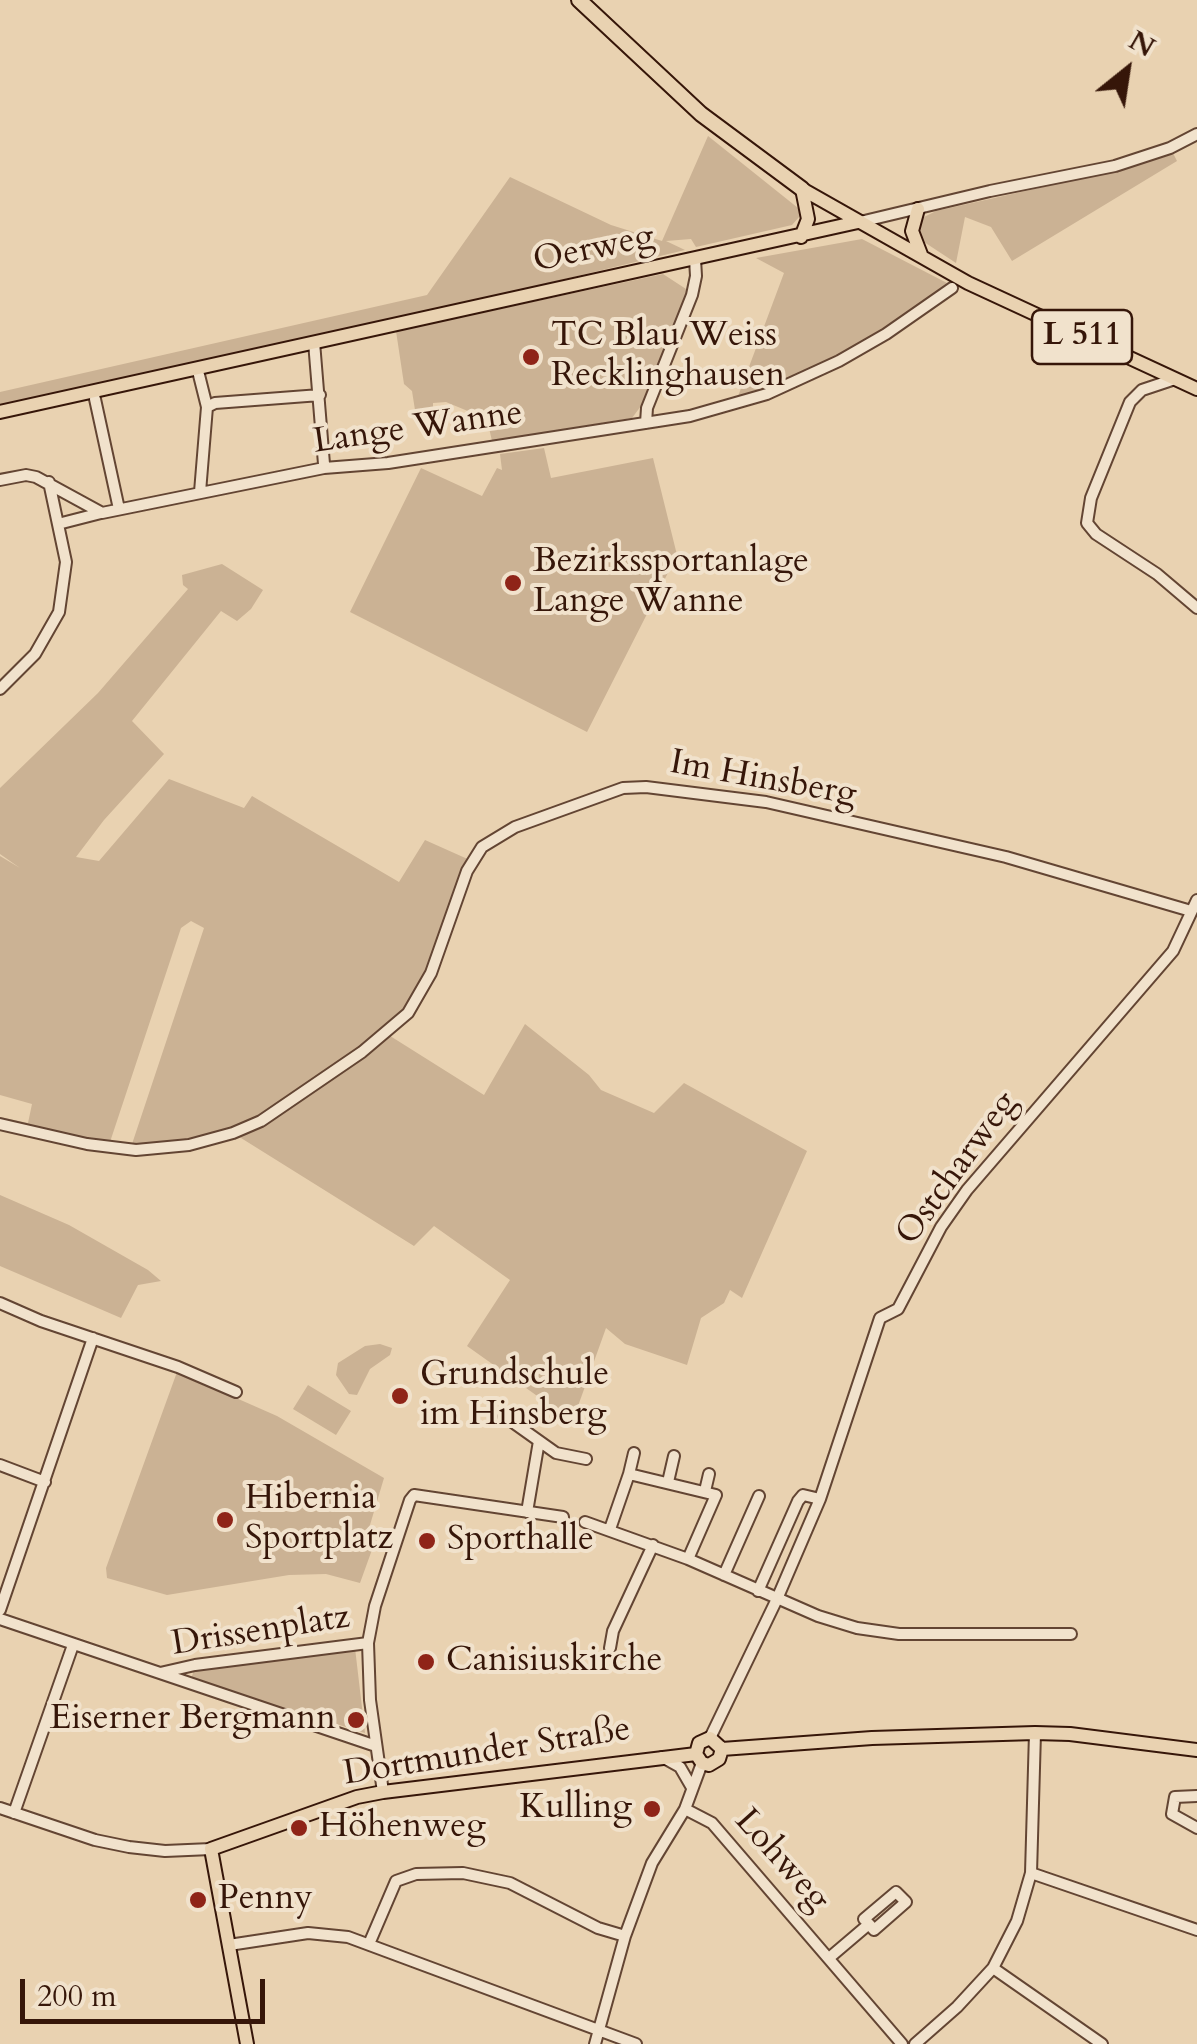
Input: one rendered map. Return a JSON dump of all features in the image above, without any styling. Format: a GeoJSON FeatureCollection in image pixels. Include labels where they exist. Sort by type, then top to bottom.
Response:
{"type":"FeatureCollection","features":[{"type":"Feature","properties":{"kind":"highway","name":"L 511"},"geometry":{"type":"LineString","coordinates":[[579,0],[700,114],[802,189]]}},
{"type":"Feature","properties":{"kind":"main road","name":"L 511"},"geometry":{"type":"LineString","coordinates":[[802,189],[924,259],[1024,310],[1197,389]]}},
{"type":"Feature","properties":{"kind":"main road"},"geometry":{"type":"LineString","coordinates":[[800,237],[808,219],[802,189]]}},
{"type":"Feature","properties":{"kind":"main road"},"geometry":{"type":"LineString","coordinates":[[918,209],[912,231],[924,259]]}},
{"type":"Feature","properties":{"kind":"main road","name":"Oerweg"},"geometry":{"type":"LineString","coordinates":[[0,412],[858,222]]}},
{"type":"Feature","properties":{"kind":"main road"},"geometry":{"type":"LineString","coordinates":[[699,1759],[699,1743],[710,1738],[722,1749],[872,1738],[1035,1733],[1197,1750]]}},
{"type":"Feature","properties":{"kind":"main road","name":"Dortmunder Straße"},"geometry":{"type":"LineString","coordinates":[[211,1849],[383,1792],[662,1757],[716,1762],[722,1749]]}},
{"type":"Feature","properties":{"kind":"main road"},"geometry":{"type":"LineString","coordinates":[[211,1849],[247,2044]]}},
{"type":"Feature","properties":{"kind":"street","name":"Oerweg"},"geometry":{"type":"LineString","coordinates":[[858,222],[990,190],[1115,166],[1170,148],[1197,134]]}},
{"type":"Feature","properties":{"kind":"street"},"geometry":{"type":"LineString","coordinates":[[646,423],[647,408],[692,295],[695,259]]}},
{"type":"Feature","properties":{"kind":"street","name":"Lange Wanne"},"geometry":{"type":"LineString","coordinates":[[58,524],[324,468],[388,463],[690,416],[768,394],[839,361],[952,288]]}},
{"type":"Feature","properties":{"kind":"street"},"geometry":{"type":"LineString","coordinates":[[314,342],[324,464]]}},
{"type":"Feature","properties":{"kind":"street"},"geometry":{"type":"LineString","coordinates":[[199,376],[207,407],[200,492]]}},
{"type":"Feature","properties":{"kind":"street"},"geometry":{"type":"LineString","coordinates":[[1175,379],[1142,390],[1130,402],[1091,498],[1086,523],[1197,608]]}},
{"type":"Feature","properties":{"kind":"street"},"geometry":{"type":"LineString","coordinates":[[207,407],[215,403],[320,395]]}},
{"type":"Feature","properties":{"kind":"street"},"geometry":{"type":"LineString","coordinates":[[95,399],[119,509]]}},
{"type":"Feature","properties":{"kind":"street"},"geometry":{"type":"LineString","coordinates":[[0,480],[26,474],[49,482],[102,513]]}},
{"type":"Feature","properties":{"kind":"street"},"geometry":{"type":"LineString","coordinates":[[0,689],[35,654],[59,612],[66,562],[49,482]]}},
{"type":"Feature","properties":{"kind":"street","name":"Im Hinsberg"},"geometry":{"type":"LineString","coordinates":[[0,1124],[86,1144],[136,1150],[190,1145],[262,1121],[375,1042],[408,1013],[431,973],[467,871],[482,847],[516,827],[623,788],[646,786],[766,802],[1006,857],[1190,911]]}},
{"type":"Feature","properties":{"kind":"street","name":"Ostcharweg"},"geometry":{"type":"LineString","coordinates":[[710,1738],[820,1499],[880,1318],[898,1309],[941,1226],[967,1190],[1173,951],[1197,900]]}},
{"type":"Feature","properties":{"kind":"street"},"geometry":{"type":"LineString","coordinates":[[0,1304],[178,1367],[236,1392]]}},
{"type":"Feature","properties":{"kind":"street"},"geometry":{"type":"LineString","coordinates":[[0,1610],[93,1338]]}},
{"type":"Feature","properties":{"kind":"street"},"geometry":{"type":"LineString","coordinates":[[504,1416],[556,1453],[586,1460]]}},
{"type":"Feature","properties":{"kind":"street"},"geometry":{"type":"LineString","coordinates":[[527,1512],[539,1441]]}},
{"type":"Feature","properties":{"kind":"street"},"geometry":{"type":"LineString","coordinates":[[610,1529],[634,1454]]}},
{"type":"Feature","properties":{"kind":"street"},"geometry":{"type":"LineString","coordinates":[[668,1482],[674,1456]]}},
{"type":"Feature","properties":{"kind":"street"},"geometry":{"type":"LineString","coordinates":[[0,1465],[44,1482]]}},
{"type":"Feature","properties":{"kind":"street"},"geometry":{"type":"LineString","coordinates":[[629,1474],[716,1496],[688,1559]]}},
{"type":"Feature","properties":{"kind":"street"},"geometry":{"type":"LineString","coordinates":[[705,1492],[709,1474]]}},
{"type":"Feature","properties":{"kind":"street"},"geometry":{"type":"LineString","coordinates":[[368,1643],[375,1606],[414,1495],[563,1517]]}},
{"type":"Feature","properties":{"kind":"street"},"geometry":{"type":"LineString","coordinates":[[724,1575],[759,1496]]}},
{"type":"Feature","properties":{"kind":"street"},"geometry":{"type":"LineString","coordinates":[[758,1590],[800,1497],[820,1499]]}},
{"type":"Feature","properties":{"kind":"street"},"geometry":{"type":"LineString","coordinates":[[586,1522],[857,1628],[899,1634],[1071,1634]]}},
{"type":"Feature","properties":{"kind":"street"},"geometry":{"type":"LineString","coordinates":[[610,1648],[613,1632],[653,1545]]}},
{"type":"Feature","properties":{"kind":"street"},"geometry":{"type":"LineString","coordinates":[[0,1619],[159,1674]]}},
{"type":"Feature","properties":{"kind":"street","name":"Drissenplatz"},"geometry":{"type":"LineString","coordinates":[[159,1674],[195,1665],[368,1643],[370,1700],[383,1792]]}},
{"type":"Feature","properties":{"kind":"street"},"geometry":{"type":"LineString","coordinates":[[14,1813],[73,1644]]}},
{"type":"Feature","properties":{"kind":"street","name":"Drissenplatz"},"geometry":{"type":"LineString","coordinates":[[159,1674],[376,1746]]}},
{"type":"Feature","properties":{"kind":"street"},"geometry":{"type":"LineString","coordinates":[[915,2044],[993,1968],[1017,1921],[1032,1873],[1035,1733]]}},
{"type":"Feature","properties":{"kind":"street"},"geometry":{"type":"LineString","coordinates":[[662,1757],[680,1767],[691,1787]]}},
{"type":"Feature","properties":{"kind":"street"},"geometry":{"type":"LineString","coordinates":[[595,2044],[625,1936],[652,1863],[685,1809],[699,1759]]}},
{"type":"Feature","properties":{"kind":"street"},"geometry":{"type":"LineString","coordinates":[[1197,1796],[1174,1797],[1172,1814],[1197,1828]]}},
{"type":"Feature","properties":{"kind":"street","name":"Dortmunder Straße"},"geometry":{"type":"LineString","coordinates":[[0,1808],[94,1840],[129,1847],[165,1851],[211,1849]]}},
{"type":"Feature","properties":{"kind":"street","name":"Lohweg"},"geometry":{"type":"LineString","coordinates":[[685,1809],[712,1823],[902,2044]]}},
{"type":"Feature","properties":{"kind":"street"},"geometry":{"type":"LineString","coordinates":[[369,1944],[396,1881],[416,1874],[447,1873],[487,1876],[510,1883],[598,1928],[625,1936]]}},
{"type":"Feature","properties":{"kind":"street"},"geometry":{"type":"LineString","coordinates":[[1032,1873],[1197,1930]]}},
{"type":"Feature","properties":{"kind":"street","name":"Lohweg"},"geometry":{"type":"LineString","coordinates":[[829,1958],[868,1924]]}},
{"type":"Feature","properties":{"kind":"street"},"geometry":{"type":"LineString","coordinates":[[228,1945],[308,1933],[348,1937],[636,2044]]}},
{"type":"Feature","properties":{"kind":"street"},"geometry":{"type":"LineString","coordinates":[[993,1968],[1102,2044]]}},
{"type":"Feature","properties":{"kind":"shaded area"},"geometry":{"type":"Polygon","coordinates":[[[708,136],[798,208],[800,216],[792,225],[696,247],[691,239],[666,241],[685,250],[313,340],[0,410],[0,392],[427,295],[510,177],[611,225],[662,241],[708,136]]]}},
{"type":"Feature","properties":{"kind":"shaded area"},"geometry":{"type":"Polygon","coordinates":[[[1172,151],[1177,161],[1012,261],[991,227],[965,217],[956,263],[924,242],[918,232],[918,220],[936,211],[1088,177],[1172,151]]]}},
{"type":"Feature","properties":{"kind":"shaded area"},"geometry":{"type":"Polygon","coordinates":[[[862,239],[947,283],[912,311],[857,345],[798,376],[737,399],[784,273],[756,258],[862,239]]]}},
{"type":"Feature","properties":{"kind":"shaded area","name":"TC Blau Weiss Recklinghausen"},"geometry":{"type":"Polygon","coordinates":[[[663,274],[686,289],[686,296],[644,402],[632,418],[492,441],[487,419],[446,402],[433,403],[433,409],[415,410],[412,391],[404,384],[396,331],[663,274]]]}},
{"type":"Feature","properties":{"kind":"shaded area","name":"Bezirkssportanlage Lange Wanne"},"geometry":{"type":"Polygon","coordinates":[[[544,448],[551,478],[653,458],[677,555],[587,732],[350,612],[421,468],[482,496],[497,468],[502,470],[500,454],[544,448]]]}},
{"type":"Feature","properties":{"kind":"shaded area"},"geometry":{"type":"Polygon","coordinates":[[[222,564],[263,590],[251,609],[237,621],[221,611],[132,721],[164,754],[76,857],[99,861],[169,779],[244,808],[252,796],[399,882],[425,840],[472,861],[431,973],[387,1034],[484,1095],[525,1024],[589,1075],[601,1090],[654,1113],[684,1083],[807,1151],[742,1298],[730,1290],[724,1303],[701,1318],[687,1365],[625,1344],[606,1328],[571,1420],[467,1346],[510,1280],[434,1226],[414,1246],[233,1133],[189,1145],[131,1147],[204,928],[191,921],[181,928],[108,1148],[0,1123],[0,1117],[28,1123],[32,1104],[0,1095],[0,856],[20,868],[0,854],[0,788],[98,693],[188,589],[183,585],[182,575],[222,564]]]}},
{"type":"Feature","properties":{"kind":"shaded area"},"geometry":{"type":"Polygon","coordinates":[[[0,1195],[69,1225],[161,1281],[138,1285],[121,1318],[0,1266],[0,1195]]]}},
{"type":"Feature","properties":{"kind":"shaded area"},"geometry":{"type":"Polygon","coordinates":[[[380,1344],[392,1348],[390,1355],[370,1369],[357,1395],[349,1394],[336,1375],[338,1363],[365,1346],[380,1344]]]}},
{"type":"Feature","properties":{"kind":"shaded area","name":"Hibernia Sportplatz"},"geometry":{"type":"Polygon","coordinates":[[[177,1372],[277,1416],[384,1478],[367,1535],[387,1543],[386,1549],[373,1547],[360,1583],[326,1574],[289,1575],[167,1595],[107,1578],[106,1568],[177,1372]]]}},
{"type":"Feature","properties":{"kind":"shaded area"},"geometry":{"type":"Polygon","coordinates":[[[308,1385],[351,1411],[336,1435],[293,1409],[308,1385]]]}},
{"type":"Feature","properties":{"kind":"shaded area"},"geometry":{"type":"Polygon","coordinates":[[[355,1648],[365,1733],[314,1717],[312,1721],[192,1679],[194,1670],[355,1648]]]}},
{"type":"Feature","properties":{"kind":"place","name":"TC Blau Weiss Recklinghausen"},"geometry":{"type":"Point","coordinates":[531,357]}},
{"type":"Feature","properties":{"kind":"place","name":"Bezirkssportanlage Lange Wanne"},"geometry":{"type":"Point","coordinates":[513,583]}},
{"type":"Feature","properties":{"kind":"place","name":"Grundschule im Hinsberg"},"geometry":{"type":"Point","coordinates":[400,1396]}},
{"type":"Feature","properties":{"kind":"place","name":"Hibernia Sportplatz"},"geometry":{"type":"Point","coordinates":[225,1520]}},
{"type":"Feature","properties":{"kind":"place","name":"Sporthalle"},"geometry":{"type":"Point","coordinates":[427,1541]}},
{"type":"Feature","properties":{"kind":"place","name":"Canisiuskirche"},"geometry":{"type":"Point","coordinates":[426,1662]}},
{"type":"Feature","properties":{"kind":"place","name":"Eiserner Bergmann"},"geometry":{"type":"Point","coordinates":[356,1720]}},
{"type":"Feature","properties":{"kind":"place","name":"Kulling"},"geometry":{"type":"Point","coordinates":[652,1809]}},
{"type":"Feature","properties":{"kind":"place","name":"Höhenweg"},"geometry":{"type":"Point","coordinates":[299,1828]}},
{"type":"Feature","properties":{"kind":"place","name":"Penny"},"geometry":{"type":"Point","coordinates":[198,1900]}}]}
